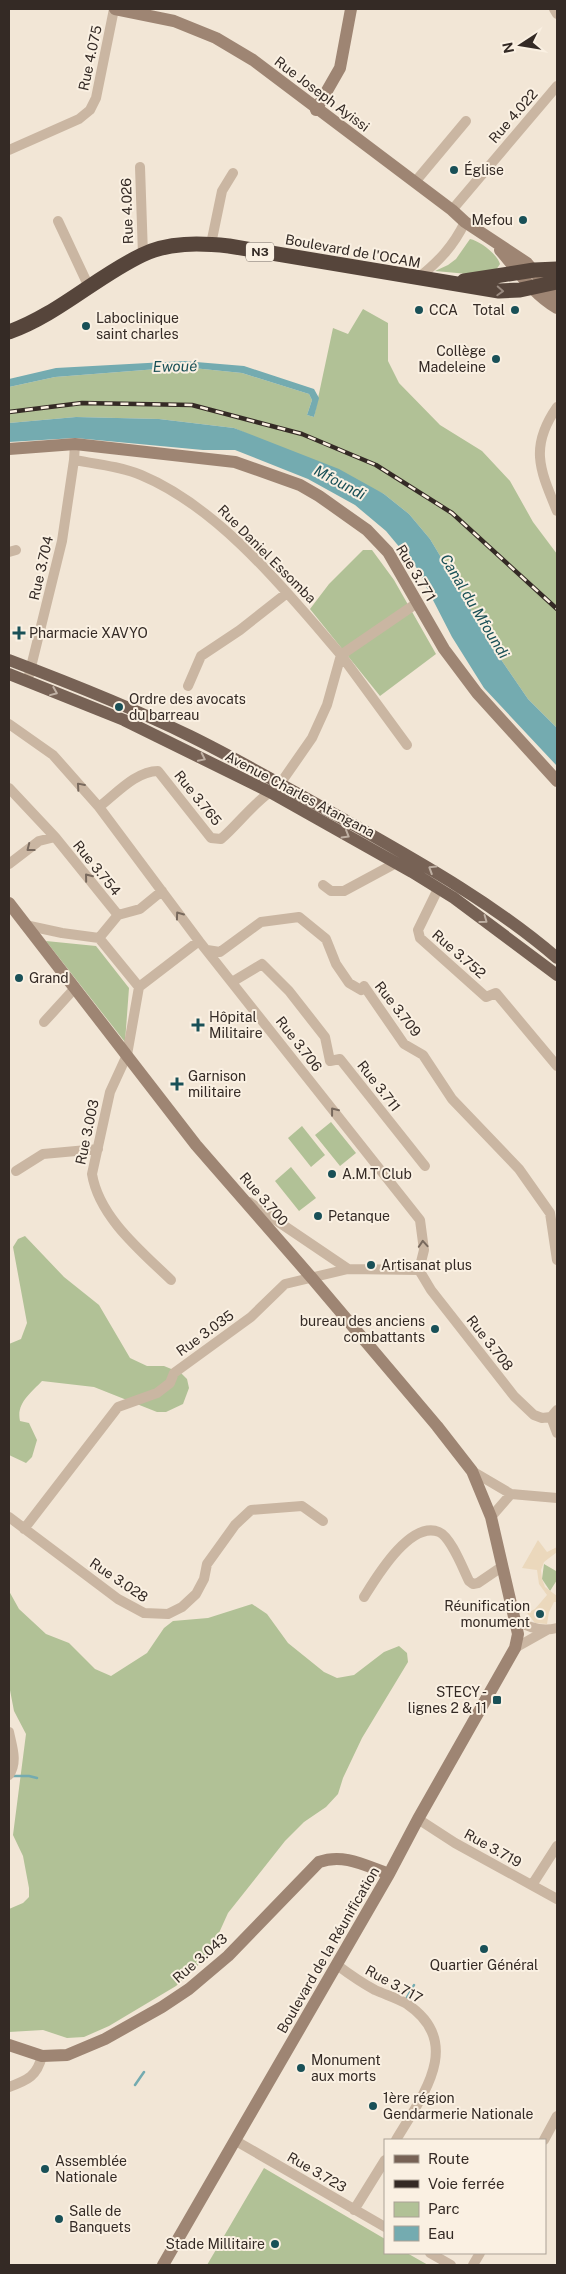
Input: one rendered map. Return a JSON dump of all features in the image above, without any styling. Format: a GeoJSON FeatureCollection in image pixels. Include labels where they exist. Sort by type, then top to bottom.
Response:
{"type":"FeatureCollection","features":[{"type":"Feature","properties":{"kind":"highway","name":"Boulevard de l'OCAM"},"geometry":{"type":"LineString","coordinates":[[9,332],[43,315],[142,255],[178,245],[211,244],[499,291],[539,286]]}},
{"type":"Feature","properties":{"kind":"highway","name":"N3"},"geometry":{"type":"LineString","coordinates":[[515,273],[557,269]]}},
{"type":"Feature","properties":{"kind":"highway","name":"Boulevard de l'OCAM"},"geometry":{"type":"LineString","coordinates":[[445,283],[515,273]]}},
{"type":"Feature","properties":{"kind":"main road","name":"Rue Joseph Ayissi"},"geometry":{"type":"LineString","coordinates":[[115,9],[174,21],[216,38],[252,60],[316,110],[452,210],[465,222],[534,270],[539,286]]}},
{"type":"Feature","properties":{"kind":"main road"},"geometry":{"type":"LineString","coordinates":[[316,110],[340,68],[351,9]]}},
{"type":"Feature","properties":{"kind":"main road","name":"Rue Joseph Ayissi"},"geometry":{"type":"LineString","coordinates":[[492,241],[515,273],[539,286]]}},
{"type":"Feature","properties":{"kind":"main road"},"geometry":{"type":"LineString","coordinates":[[539,286],[557,299]]}},
{"type":"Feature","properties":{"kind":"main road"},"geometry":{"type":"LineString","coordinates":[[539,286],[541,297],[557,308]]}},
{"type":"Feature","properties":{"kind":"main road"},"geometry":{"type":"LineString","coordinates":[[9,450],[75,444]]}},
{"type":"Feature","properties":{"kind":"main road","name":"Rue 3.771"},"geometry":{"type":"LineString","coordinates":[[75,444],[235,462],[300,485],[319,496],[367,530],[388,552],[444,650],[477,693],[557,781]]}},
{"type":"Feature","properties":{"kind":"main road","name":"Avenue Charles Atangana"},"geometry":{"type":"LineString","coordinates":[[9,660],[140,713],[189,736],[438,889],[557,975]]}},
{"type":"Feature","properties":{"kind":"main road","name":"Avenue Charles Atangana"},"geometry":{"type":"LineString","coordinates":[[9,674],[124,720],[275,788],[420,862],[462,888],[557,958]]}},
{"type":"Feature","properties":{"kind":"main road","name":"Rue 3.700"},"geometry":{"type":"LineString","coordinates":[[9,903],[196,1145],[311,1277],[442,1432],[472,1471],[491,1517],[503,1566],[516,1620],[518,1634],[515,1648]]}},
{"type":"Feature","properties":{"kind":"main road","name":"Boulevard de la Réunification"},"geometry":{"type":"LineString","coordinates":[[163,2265],[389,1874],[515,1648]]}},
{"type":"Feature","properties":{"kind":"main road","name":"Rue 3.043"},"geometry":{"type":"LineString","coordinates":[[9,2045],[42,2056],[61,2056],[81,2050],[162,2007],[189,1990],[228,1956],[319,1862],[330,1858],[342,1858],[389,1874]]}},
{"type":"Feature","properties":{"kind":"street","name":"Rue 4.075"},"geometry":{"type":"LineString","coordinates":[[9,150],[78,119],[90,110],[96,98],[115,9]]}},
{"type":"Feature","properties":{"kind":"street"},"geometry":{"type":"LineString","coordinates":[[554,9],[557,14]]}},
{"type":"Feature","properties":{"kind":"street","name":"Rue 4.022"},"geometry":{"type":"LineString","coordinates":[[452,210],[557,86]]}},
{"type":"Feature","properties":{"kind":"street"},"geometry":{"type":"LineString","coordinates":[[415,182],[466,121]]}},
{"type":"Feature","properties":{"kind":"street","name":"Rue 4.026"},"geometry":{"type":"LineString","coordinates":[[140,167],[142,255]]}},
{"type":"Feature","properties":{"kind":"street"},"geometry":{"type":"LineString","coordinates":[[211,244],[222,191],[233,173]]}},
{"type":"Feature","properties":{"kind":"street"},"geometry":{"type":"LineString","coordinates":[[58,222],[89,287]]}},
{"type":"Feature","properties":{"kind":"street"},"geometry":{"type":"LineString","coordinates":[[417,279],[441,260],[456,240],[465,222]]}},
{"type":"Feature","properties":{"kind":"street"},"geometry":{"type":"LineString","coordinates":[[557,407],[549,418],[540,440],[540,452],[541,468],[557,511]]}},
{"type":"Feature","properties":{"kind":"street"},"geometry":{"type":"LineString","coordinates":[[74,460],[75,444]]}},
{"type":"Feature","properties":{"kind":"street","name":"Rue Daniel Essomba"},"geometry":{"type":"LineString","coordinates":[[74,460],[121,468],[165,486],[206,513],[287,593],[341,655],[407,745]]}},
{"type":"Feature","properties":{"kind":"street","name":"Rue 3.704"},"geometry":{"type":"LineString","coordinates":[[26,680],[31,668],[62,541],[74,460]]}},
{"type":"Feature","properties":{"kind":"street"},"geometry":{"type":"LineString","coordinates":[[188,686],[201,656],[240,630],[287,593]]}},
{"type":"Feature","properties":{"kind":"street"},"geometry":{"type":"LineString","coordinates":[[275,788],[312,738],[327,704],[341,655],[417,603]]}},
{"type":"Feature","properties":{"kind":"street","name":"Rue 3.706"},"geometry":{"type":"LineString","coordinates":[[9,724],[53,755],[99,807],[199,941],[420,1220],[424,1250],[419,1270]]}},
{"type":"Feature","properties":{"kind":"street","name":"Rue 3.765"},"geometry":{"type":"LineString","coordinates":[[99,807],[140,775],[158,771],[211,838],[221,839],[235,827],[253,804],[275,788]]}},
{"type":"Feature","properties":{"kind":"street","name":"Rue 3.754"},"geometry":{"type":"LineString","coordinates":[[9,788],[55,837],[118,915]]}},
{"type":"Feature","properties":{"kind":"street","name":"Rue 3.754"},"geometry":{"type":"LineString","coordinates":[[9,864],[39,841],[55,837]]}},
{"type":"Feature","properties":{"kind":"street"},"geometry":{"type":"LineString","coordinates":[[323,885],[331,891],[344,891],[396,863]]}},
{"type":"Feature","properties":{"kind":"street","name":"Rue 3.752"},"geometry":{"type":"LineString","coordinates":[[438,889],[418,930],[420,938],[486,997],[496,993],[557,1066]]}},
{"type":"Feature","properties":{"kind":"street"},"geometry":{"type":"LineString","coordinates":[[99,938],[118,915],[140,910],[162,891]]}},
{"type":"Feature","properties":{"kind":"street","name":"Rue 3.709"},"geometry":{"type":"LineString","coordinates":[[207,950],[220,952],[260,922],[298,917],[326,938],[336,964],[349,984],[361,990],[364,986],[404,1044],[423,1055],[452,1099],[520,1170],[550,1213],[557,1260]]}},
{"type":"Feature","properties":{"kind":"street"},"geometry":{"type":"LineString","coordinates":[[25,925],[99,938],[138,987],[199,941]]}},
{"type":"Feature","properties":{"kind":"street","name":"Rue 3.711"},"geometry":{"type":"LineString","coordinates":[[232,982],[262,964],[289,991],[325,1037],[330,1061],[340,1059],[425,1166]]}},
{"type":"Feature","properties":{"kind":"street","name":"Rue 3.003"},"geometry":{"type":"LineString","coordinates":[[138,987],[127,1055],[110,1092],[92,1174],[94,1184],[111,1218],[171,1280]]}},
{"type":"Feature","properties":{"kind":"street"},"geometry":{"type":"LineString","coordinates":[[44,1022],[75,988]]}},
{"type":"Feature","properties":{"kind":"street"},"geometry":{"type":"LineString","coordinates":[[16,1171],[43,1154],[98,1149]]}},
{"type":"Feature","properties":{"kind":"street"},"geometry":{"type":"LineString","coordinates":[[243,1197],[348,1268]]}},
{"type":"Feature","properties":{"kind":"street"},"geometry":{"type":"LineString","coordinates":[[311,1277],[348,1268],[419,1270]]}},
{"type":"Feature","properties":{"kind":"street","name":"Rue 3.708"},"geometry":{"type":"LineString","coordinates":[[419,1270],[432,1290],[514,1396],[534,1415],[542,1418],[554,1414]]}},
{"type":"Feature","properties":{"kind":"street","name":"Rue 3.035"},"geometry":{"type":"LineString","coordinates":[[24,1529],[118,1406],[157,1393],[170,1383],[174,1373],[251,1317],[285,1284],[311,1277]]}},
{"type":"Feature","properties":{"kind":"street"},"geometry":{"type":"LineString","coordinates":[[554,1414],[557,1432]]}},
{"type":"Feature","properties":{"kind":"street"},"geometry":{"type":"LineString","coordinates":[[472,1471],[511,1494],[557,1498]]}},
{"type":"Feature","properties":{"kind":"street"},"geometry":{"type":"LineString","coordinates":[[546,1497],[557,1492]]}},
{"type":"Feature","properties":{"kind":"street"},"geometry":{"type":"LineString","coordinates":[[491,1517],[511,1494]]}},
{"type":"Feature","properties":{"kind":"street","name":"Rue 3.028"},"geometry":{"type":"LineString","coordinates":[[9,1517],[118,1599],[144,1613],[168,1614],[182,1607],[196,1594],[204,1579],[208,1564],[235,1525],[251,1510],[302,1506],[323,1521]]}},
{"type":"Feature","properties":{"kind":"street"},"geometry":{"type":"LineString","coordinates":[[364,1597],[388,1559],[396,1550],[420,1534],[430,1531],[439,1532],[446,1538],[469,1581],[473,1584],[478,1583],[503,1566]]}},
{"type":"Feature","properties":{"kind":"street"},"geometry":{"type":"LineString","coordinates":[[516,1620],[527,1626],[552,1629]]}},
{"type":"Feature","properties":{"kind":"street"},"geometry":{"type":"LineString","coordinates":[[515,1648],[552,1629]]}},
{"type":"Feature","properties":{"kind":"street"},"geometry":{"type":"LineString","coordinates":[[9,1732],[14,1756],[14,1767],[9,1775]]}},
{"type":"Feature","properties":{"kind":"street","name":"Rue 3.719"},"geometry":{"type":"LineString","coordinates":[[418,1819],[455,1843],[557,1899]]}},
{"type":"Feature","properties":{"kind":"street"},"geometry":{"type":"LineString","coordinates":[[532,1885],[557,1846]]}},
{"type":"Feature","properties":{"kind":"street","name":"Rue 3.717"},"geometry":{"type":"LineString","coordinates":[[337,1965],[376,1990],[405,2003],[424,2017],[433,2031],[436,2054],[434,2071],[427,2089],[397,2139]]}},
{"type":"Feature","properties":{"kind":"street"},"geometry":{"type":"LineString","coordinates":[[9,2087],[32,2077],[39,2068],[42,2056]]}},
{"type":"Feature","properties":{"kind":"street"},"geometry":{"type":"LineString","coordinates":[[545,2139],[557,2116]]}},
{"type":"Feature","properties":{"kind":"street","name":"Rue 3.723"},"geometry":{"type":"LineString","coordinates":[[236,2140],[384,2226]]}},
{"type":"Feature","properties":{"kind":"street"},"geometry":{"type":"LineString","coordinates":[[354,2210],[384,2162]]}},
{"type":"Feature","properties":{"kind":"street"},"geometry":{"type":"LineString","coordinates":[[432,2254],[451,2265]]}},
{"type":"Feature","properties":{"kind":"street"},"geometry":{"type":"LineString","coordinates":[[473,2265],[479,2254]]}},
{"type":"Feature","properties":{"kind":"green space"},"geometry":{"type":"Polygon","coordinates":[[[470,239],[492,252],[500,264],[496,270],[468,274],[435,271],[456,259],[470,239]]]}},
{"type":"Feature","properties":{"kind":"green space"},"geometry":{"type":"Polygon","coordinates":[[[363,309],[388,323],[388,361],[399,383],[440,425],[482,451],[510,481],[533,522],[557,554],[557,728],[528,699],[485,636],[430,539],[409,514],[384,494],[234,428],[159,419],[76,417],[9,423],[9,387],[55,377],[183,367],[242,373],[309,394],[312,400],[307,415],[314,417],[333,328],[348,334],[363,309]]]}},
{"type":"Feature","properties":{"kind":"green space"},"geometry":{"type":"Polygon","coordinates":[[[363,550],[372,550],[394,580],[436,654],[380,696],[310,609],[329,584],[363,550]]]}},
{"type":"Feature","properties":{"kind":"green space"},"geometry":{"type":"Polygon","coordinates":[[[46,941],[96,946],[129,988],[125,1042],[46,941]]]}},
{"type":"Feature","properties":{"kind":"green space"},"geometry":{"type":"Polygon","coordinates":[[[331,1122],[356,1153],[340,1166],[315,1135],[331,1122]]]}},
{"type":"Feature","properties":{"kind":"green space"},"geometry":{"type":"Polygon","coordinates":[[[302,1126],[325,1155],[311,1167],[288,1138],[302,1126]]]}},
{"type":"Feature","properties":{"kind":"green space"},"geometry":{"type":"Polygon","coordinates":[[[291,1167],[316,1198],[299,1211],[275,1181],[291,1167]]]}},
{"type":"Feature","properties":{"kind":"green space"},"geometry":{"type":"Polygon","coordinates":[[[25,1236],[64,1277],[99,1305],[130,1358],[147,1366],[164,1366],[181,1373],[187,1379],[189,1388],[183,1404],[166,1412],[157,1412],[94,1387],[42,1381],[25,1399],[19,1415],[20,1421],[29,1423],[37,1440],[32,1457],[26,1463],[9,1455],[9,1344],[21,1339],[27,1323],[13,1247],[18,1239],[25,1236]]]}},
{"type":"Feature","properties":{"kind":"green space"},"geometry":{"type":"Polygon","coordinates":[[[544,1564],[556,1571],[557,1580],[550,1591],[542,1579],[544,1564]]]}},
{"type":"Feature","properties":{"kind":"green space"},"geometry":{"type":"Polygon","coordinates":[[[9,1591],[19,1609],[46,1634],[69,1643],[95,1669],[111,1676],[147,1653],[164,1628],[173,1621],[208,1618],[252,1604],[267,1614],[288,1643],[324,1672],[337,1678],[354,1675],[384,1652],[399,1646],[407,1653],[408,1662],[362,1738],[343,1778],[338,1794],[326,1807],[304,1822],[285,1841],[228,1913],[209,1955],[176,1986],[109,2026],[84,2037],[67,2038],[43,2030],[9,2032],[9,1909],[23,1903],[29,1897],[29,1888],[23,1856],[13,1835],[26,1734],[14,1711],[9,1685],[9,1591]]]}},
{"type":"Feature","properties":{"kind":"green space"},"geometry":{"type":"Polygon","coordinates":[[[264,2168],[384,2238],[384,2254],[409,2254],[428,2265],[207,2265],[264,2168]]]}},
{"type":"Feature","properties":{"kind":"shaded area"},"geometry":{"type":"Polygon","coordinates":[[[538,1540],[547,1552],[557,1547],[557,1552],[544,1562],[541,1570],[545,1587],[557,1596],[557,1602],[554,1602],[549,1612],[547,1624],[535,1623],[527,1613],[535,1609],[547,1595],[539,1584],[537,1570],[522,1568],[538,1540]]]}},
{"type":"Feature","properties":{"kind":"water","name":"Ewoué"},"geometry":{"type":"Polygon","coordinates":[[[184,361],[244,366],[314,389],[319,398],[314,417],[307,415],[312,400],[309,394],[242,373],[183,367],[55,377],[9,387],[9,379],[56,368],[184,361]]]}},
{"type":"Feature","properties":{"kind":"water","name":"Mfoundi"},"geometry":{"type":"Polygon","coordinates":[[[76,417],[159,419],[234,428],[339,469],[384,494],[409,514],[430,539],[485,636],[528,699],[557,728],[557,766],[484,688],[452,637],[416,567],[386,531],[355,505],[308,479],[235,450],[203,450],[75,438],[9,442],[9,423],[76,417]]]}},
{"type":"Feature","properties":{"kind":"waterway"},"geometry":{"type":"LineString","coordinates":[[11,1776],[37,1778]]}},
{"type":"Feature","properties":{"kind":"waterway"},"geometry":{"type":"LineString","coordinates":[[406,1999],[414,1985]]}},
{"type":"Feature","properties":{"kind":"waterway"},"geometry":{"type":"LineString","coordinates":[[135,2085],[144,2072]]}},
{"type":"Feature","properties":{"kind":"railway"},"geometry":{"type":"LineString","coordinates":[[9,412],[82,403],[192,405],[302,434],[376,465],[452,513],[557,609]]}},
{"type":"Feature","properties":{"kind":"place","name":"Église"},"geometry":{"type":"Point","coordinates":[454,170]}},
{"type":"Feature","properties":{"kind":"place","name":"Mefou"},"geometry":{"type":"Point","coordinates":[523,220]}},
{"type":"Feature","properties":{"kind":"place","name":"CCA"},"geometry":{"type":"Point","coordinates":[419,310]}},
{"type":"Feature","properties":{"kind":"place","name":"Total"},"geometry":{"type":"Point","coordinates":[515,310]}},
{"type":"Feature","properties":{"kind":"place","name":"Laboclinique saint charles"},"geometry":{"type":"Point","coordinates":[86,326]}},
{"type":"Feature","properties":{"kind":"place","name":"Collège Madeleine"},"geometry":{"type":"Point","coordinates":[496,359]}},
{"type":"Feature","properties":{"kind":"place","name":"Pharmacie XAVYO"},"geometry":{"type":"Point","coordinates":[19,633]}},
{"type":"Feature","properties":{"kind":"place","name":"Ordre des avocats du barreau"},"geometry":{"type":"Point","coordinates":[119,707]}},
{"type":"Feature","properties":{"kind":"place","name":"Grand"},"geometry":{"type":"Point","coordinates":[19,978]}},
{"type":"Feature","properties":{"kind":"place","name":"Hôpital Militaire"},"geometry":{"type":"Point","coordinates":[198,1025]}},
{"type":"Feature","properties":{"kind":"place","name":"Garnison militaire"},"geometry":{"type":"Point","coordinates":[177,1084]}},
{"type":"Feature","properties":{"kind":"place","name":"A.M.T Club"},"geometry":{"type":"Point","coordinates":[332,1174]}},
{"type":"Feature","properties":{"kind":"place","name":"Petanque"},"geometry":{"type":"Point","coordinates":[318,1216]}},
{"type":"Feature","properties":{"kind":"place","name":"Artisanat plus"},"geometry":{"type":"Point","coordinates":[371,1265]}},
{"type":"Feature","properties":{"kind":"place","name":"bureau des anciens combattants"},"geometry":{"type":"Point","coordinates":[435,1329]}},
{"type":"Feature","properties":{"kind":"place","name":"Réunification monument"},"geometry":{"type":"Point","coordinates":[540,1614]}},
{"type":"Feature","properties":{"kind":"place","name":"STECY - lignes 2 & 11"},"geometry":{"type":"Point","coordinates":[497,1700]}},
{"type":"Feature","properties":{"kind":"place","name":"Quartier Général"},"geometry":{"type":"Point","coordinates":[484,1949]}},
{"type":"Feature","properties":{"kind":"place","name":"Monument aux morts"},"geometry":{"type":"Point","coordinates":[301,2068]}},
{"type":"Feature","properties":{"kind":"place","name":"1ère région Gendarmerie Nationale"},"geometry":{"type":"Point","coordinates":[373,2106]}},
{"type":"Feature","properties":{"kind":"place","name":"Assemblée Nationale"},"geometry":{"type":"Point","coordinates":[45,2169]}},
{"type":"Feature","properties":{"kind":"place","name":"Salle de Banquets"},"geometry":{"type":"Point","coordinates":[59,2219]}},
{"type":"Feature","properties":{"kind":"place","name":"Stade Millitaire"},"geometry":{"type":"Point","coordinates":[275,2244]}},
{"type":"Feature","properties":{"kind":"water label","name":"Canal du Mfoundi"},"geometry":{"type":"Point","coordinates":[475,606]}}]}
